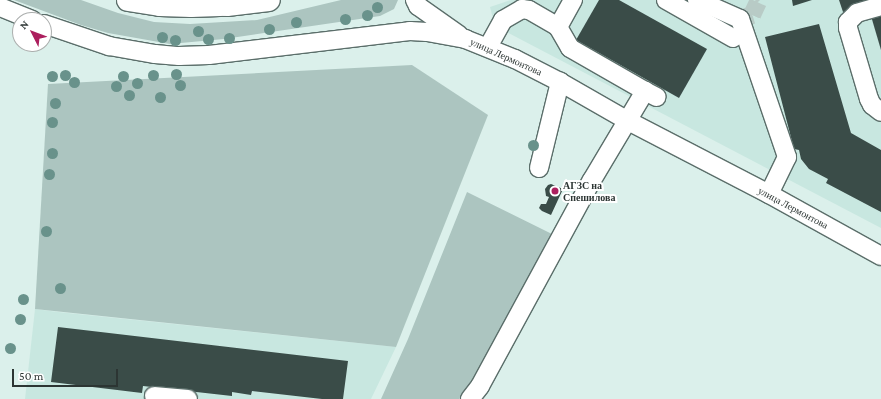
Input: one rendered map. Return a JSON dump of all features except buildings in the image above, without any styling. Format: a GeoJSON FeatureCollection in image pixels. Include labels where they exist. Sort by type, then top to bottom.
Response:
{"type":"FeatureCollection","features":[{"type":"Feature","properties":{"kind":"main road"},"geometry":{"type":"LineString","coordinates":[[128,0],[160,5],[191,6],[227,5],[269,0]]}},
{"type":"Feature","properties":{"kind":"street"},"geometry":{"type":"LineString","coordinates":[[558,26],[573,0]]}},
{"type":"Feature","properties":{"kind":"street"},"geometry":{"type":"LineString","coordinates":[[666,0],[732,38]]}},
{"type":"Feature","properties":{"kind":"street"},"geometry":{"type":"LineString","coordinates":[[697,0],[740,19],[787,156],[769,194]]}},
{"type":"Feature","properties":{"kind":"street"},"geometry":{"type":"LineString","coordinates":[[410,31],[418,2],[465,39]]}},
{"type":"Feature","properties":{"kind":"street"},"geometry":{"type":"LineString","coordinates":[[881,6],[857,13],[848,22],[848,28],[869,99],[872,105],[881,112]]}},
{"type":"Feature","properties":{"kind":"street"},"geometry":{"type":"LineString","coordinates":[[0,7],[13,12]]}},
{"type":"Feature","properties":{"kind":"street"},"geometry":{"type":"LineString","coordinates":[[470,399],[480,386],[592,180],[628,121],[651,94],[570,48],[558,26],[529,10],[522,9],[503,20],[488,47]]}},
{"type":"Feature","properties":{"kind":"street","name":"улица Лермонтова"},"geometry":{"type":"LineString","coordinates":[[52,27],[109,46],[155,54],[179,56],[209,55],[410,31],[427,32],[465,39],[488,47],[560,82],[628,121],[769,194],[881,256]]}},
{"type":"Feature","properties":{"kind":"street"},"geometry":{"type":"LineString","coordinates":[[540,168],[560,82]]}},
{"type":"Feature","properties":{"kind":"street"},"geometry":{"type":"LineString","coordinates":[[154,396],[188,399]]}},
{"type":"Feature","properties":{"kind":"shaded area"},"geometry":{"type":"Polygon","coordinates":[[[14,0],[81,0],[118,13],[154,22],[190,24],[257,20],[341,0],[398,0],[394,9],[380,16],[224,39],[170,44],[108,33],[52,14],[52,12],[46,12],[14,0]]]}},
{"type":"Feature","properties":{"kind":"shaded area"},"geometry":{"type":"Polygon","coordinates":[[[511,0],[881,0],[881,228],[495,26],[490,7],[511,0]]]}},
{"type":"Feature","properties":{"kind":"shaded area"},"geometry":{"type":"Polygon","coordinates":[[[412,65],[488,115],[396,347],[35,309],[48,84],[412,65]]]}},
{"type":"Feature","properties":{"kind":"shaded area"},"geometry":{"type":"Polygon","coordinates":[[[467,192],[554,235],[466,396],[459,399],[381,399],[408,339],[467,192]]]}},
{"type":"Feature","properties":{"kind":"shaded area"},"geometry":{"type":"Polygon","coordinates":[[[35,309],[396,347],[371,399],[25,399],[35,309]]]}},
{"type":"Feature","properties":{"kind":"tunnel"},"geometry":{"type":"LineString","coordinates":[[740,19],[752,15],[758,2],[756,0]]}},
{"type":"Feature","properties":{"kind":"place","name":"АГЗС на Спешилова"},"geometry":{"type":"Point","coordinates":[555,191]}}]}
